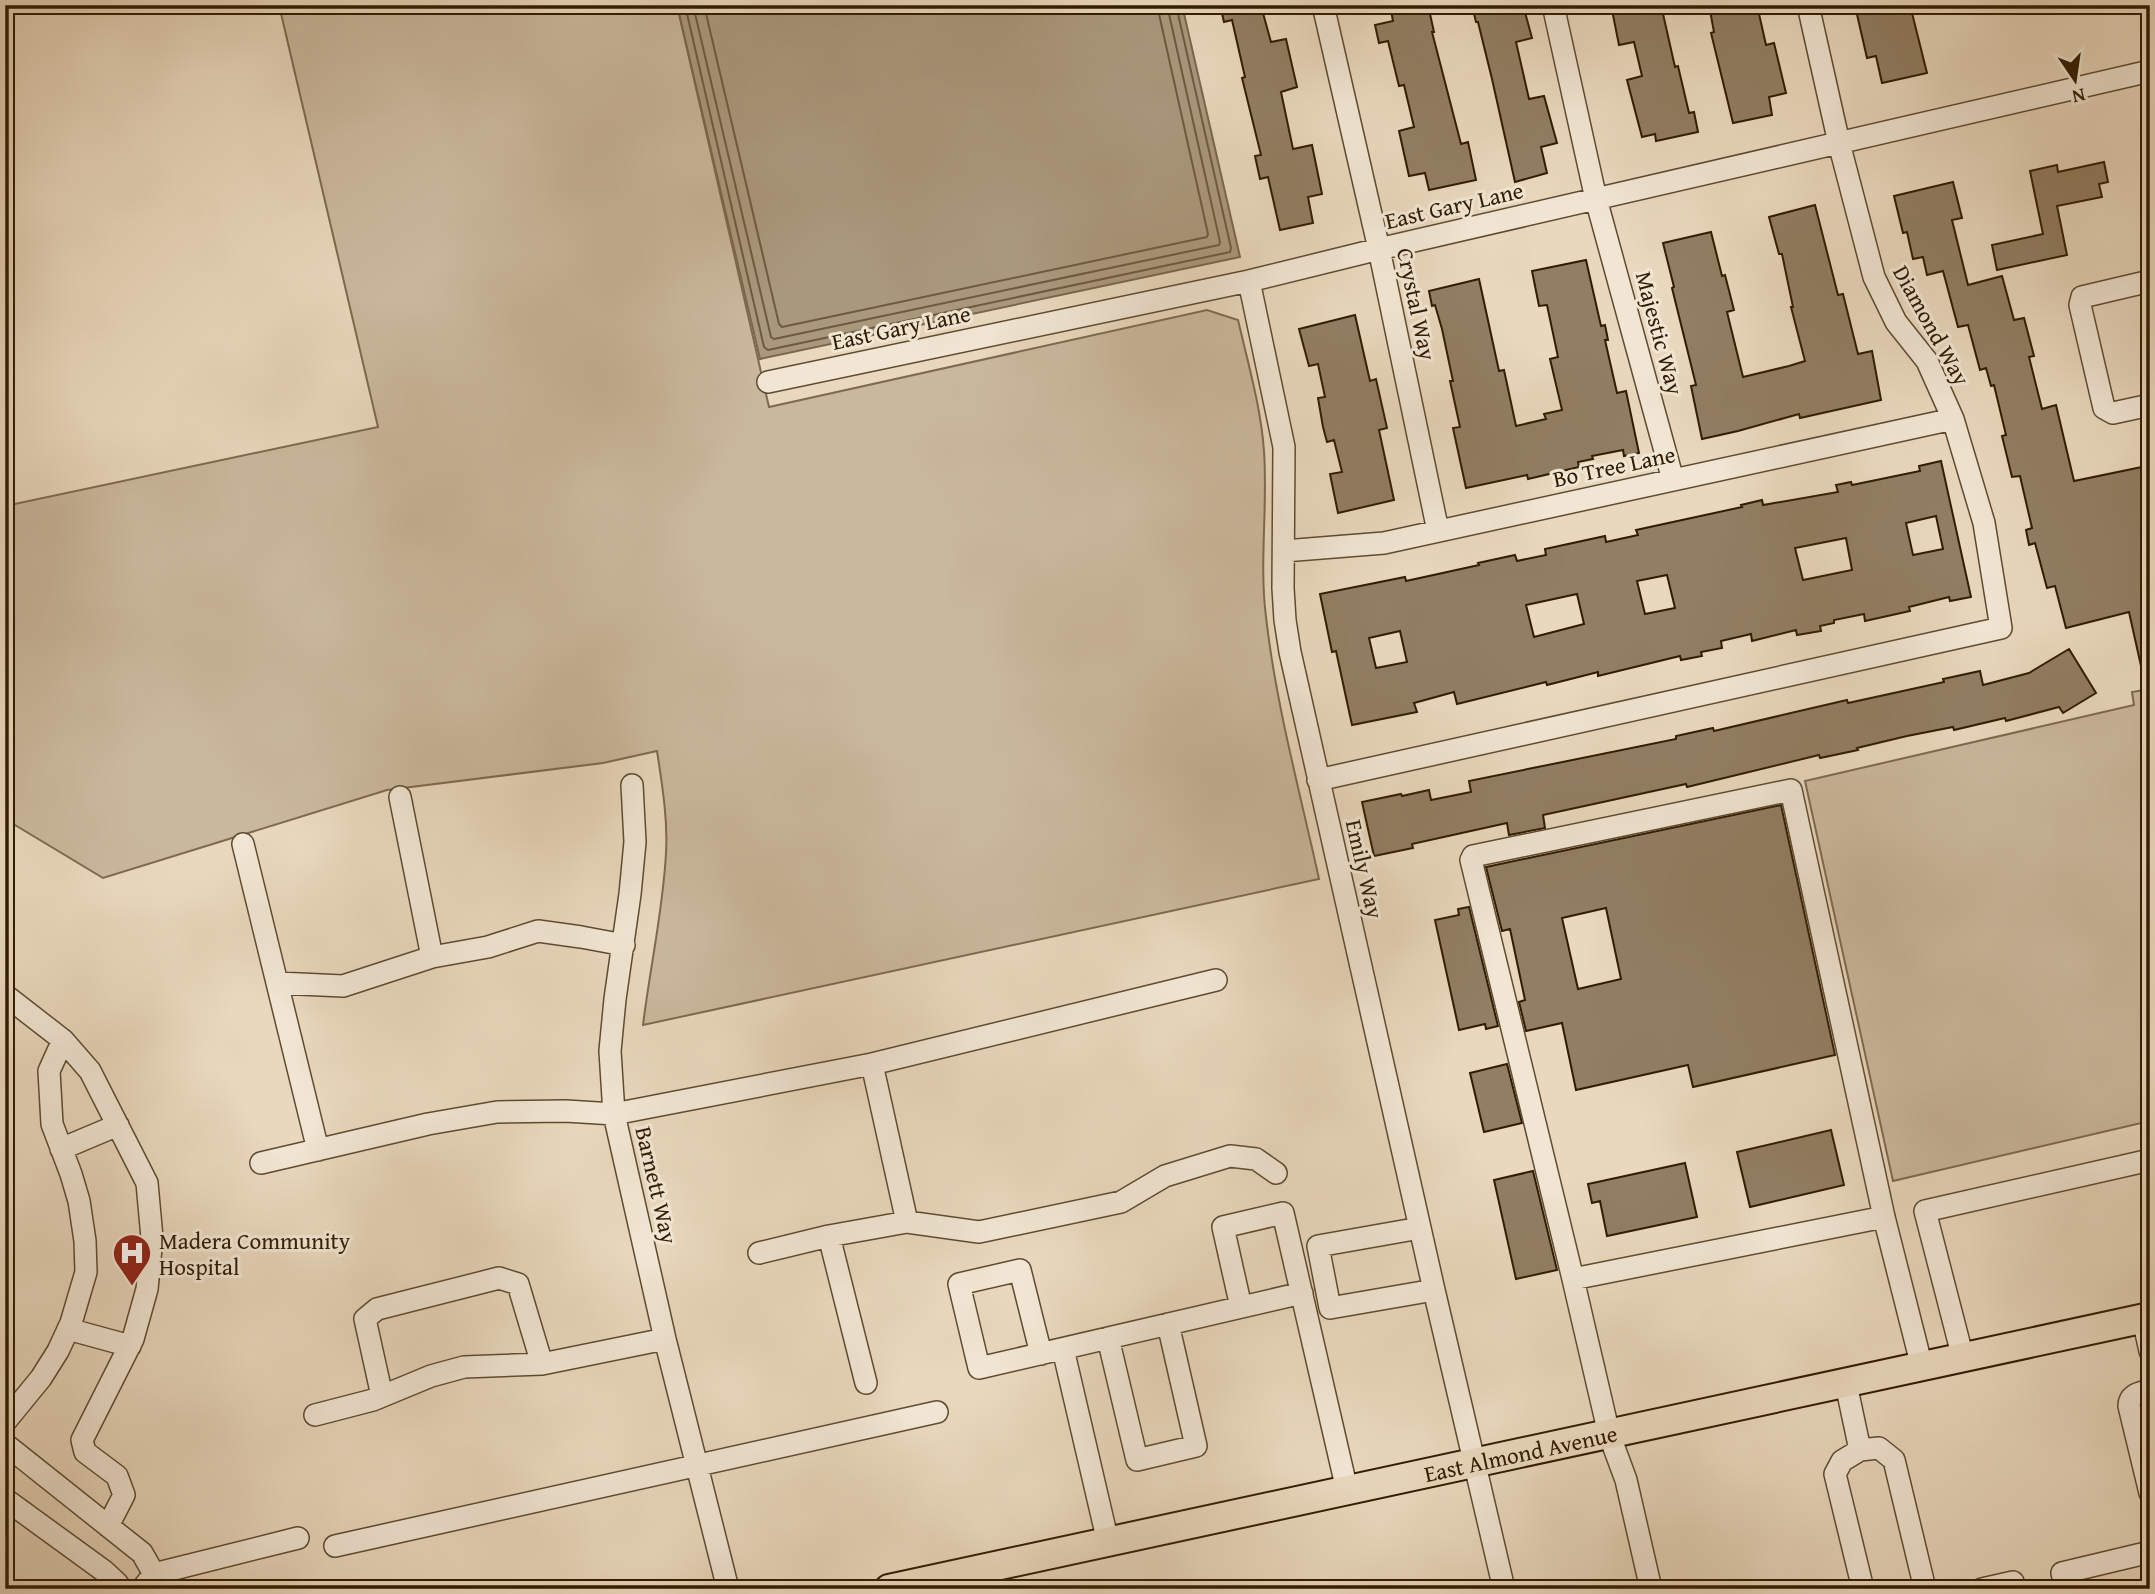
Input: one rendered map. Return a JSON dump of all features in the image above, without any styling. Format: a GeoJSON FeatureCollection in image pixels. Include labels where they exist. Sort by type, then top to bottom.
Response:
{"type":"FeatureCollection","features":[{"type":"Feature","properties":{"kind":"main road","name":"East Almond Avenue"},"geometry":{"type":"LineString","coordinates":[[889,1589],[2146,1318]]}},
{"type":"Feature","properties":{"kind":"street","name":"Crystal Way"},"geometry":{"type":"LineString","coordinates":[[1324,5],[1438,531]]}},
{"type":"Feature","properties":{"kind":"street","name":"Majestic Way"},"geometry":{"type":"LineString","coordinates":[[1553,5],[1596,199],[1673,480]]}},
{"type":"Feature","properties":{"kind":"street","name":"Diamond Way"},"geometry":{"type":"LineString","coordinates":[[1318,780],[2001,628],[1984,523],[1953,419],[1927,360],[1896,322],[1874,277],[1839,143],[1808,5]]}},
{"type":"Feature","properties":{"kind":"street","name":"East Gary Lane"},"geometry":{"type":"LineString","coordinates":[[768,382],[1249,281],[2150,71]]}},
{"type":"Feature","properties":{"kind":"street","name":"Emily Way"},"geometry":{"type":"LineString","coordinates":[[1249,281],[1284,447],[1285,620],[1318,780],[1419,1228],[1504,1589]]}},
{"type":"Feature","properties":{"kind":"street"},"geometry":{"type":"LineString","coordinates":[[2150,281],[2082,297],[2080,306],[2104,408],[2113,413],[2150,405]]}},
{"type":"Feature","properties":{"kind":"street","name":"Bo Tree Lane"},"geometry":{"type":"LineString","coordinates":[[1284,551],[1384,543],[1953,419]]}},
{"type":"Feature","properties":{"kind":"street","name":"Barnett Way"},"geometry":{"type":"LineString","coordinates":[[632,785],[635,842],[610,1051],[614,1114],[664,1339],[728,1589]]}},
{"type":"Feature","properties":{"kind":"street"},"geometry":{"type":"LineString","coordinates":[[1651,1589],[1626,1480],[1609,1434],[1471,860],[1473,856],[1791,790],[1884,1217],[1922,1367]]}},
{"type":"Feature","properties":{"kind":"street"},"geometry":{"type":"LineString","coordinates":[[400,797],[432,957]]}},
{"type":"Feature","properties":{"kind":"street"},"geometry":{"type":"LineString","coordinates":[[243,844],[318,1150]]}},
{"type":"Feature","properties":{"kind":"street"},"geometry":{"type":"LineString","coordinates":[[278,984],[343,986],[432,957],[488,947],[538,931],[624,945]]}},
{"type":"Feature","properties":{"kind":"street"},"geometry":{"type":"LineString","coordinates":[[261,1163],[428,1124],[497,1112],[566,1111],[614,1114],[872,1064],[1216,980]]}},
{"type":"Feature","properties":{"kind":"street"},"geometry":{"type":"LineString","coordinates":[[5,995],[63,1040],[90,1071],[147,1183],[152,1238],[147,1289],[130,1346],[82,1440],[85,1452],[117,1476],[124,1495],[108,1526]]}},
{"type":"Feature","properties":{"kind":"street"},"geometry":{"type":"LineString","coordinates":[[5,1422],[41,1378],[58,1351],[80,1297],[86,1272],[79,1201],[52,1125],[49,1071],[63,1040]]}},
{"type":"Feature","properties":{"kind":"street"},"geometry":{"type":"LineString","coordinates":[[872,1064],[907,1222]]}},
{"type":"Feature","properties":{"kind":"street"},"geometry":{"type":"LineString","coordinates":[[61,1149],[118,1125]]}},
{"type":"Feature","properties":{"kind":"street"},"geometry":{"type":"LineString","coordinates":[[759,1253],[907,1222],[979,1232],[1121,1202],[1166,1176],[1230,1156],[1256,1159],[1276,1173]]}},
{"type":"Feature","properties":{"kind":"street"},"geometry":{"type":"LineString","coordinates":[[1963,1358],[1925,1211],[2150,1160]]}},
{"type":"Feature","properties":{"kind":"street"},"geometry":{"type":"LineString","coordinates":[[1241,1307],[1223,1227],[1283,1213],[1347,1490]]}},
{"type":"Feature","properties":{"kind":"street"},"geometry":{"type":"LineString","coordinates":[[1573,1279],[1884,1217]]}},
{"type":"Feature","properties":{"kind":"street"},"geometry":{"type":"LineString","coordinates":[[1419,1228],[1318,1246],[1330,1308],[1434,1290]]}},
{"type":"Feature","properties":{"kind":"street"},"geometry":{"type":"LineString","coordinates":[[830,1236],[866,1383]]}},
{"type":"Feature","properties":{"kind":"street"},"geometry":{"type":"LineString","coordinates":[[1041,1354],[1020,1270],[959,1284],[979,1368],[1041,1354],[1063,1349],[1302,1293]]}},
{"type":"Feature","properties":{"kind":"street"},"geometry":{"type":"LineString","coordinates":[[382,1396],[365,1319],[377,1309],[499,1278],[518,1284],[542,1364]]}},
{"type":"Feature","properties":{"kind":"street"},"geometry":{"type":"LineString","coordinates":[[2146,1318],[2150,1351]]}},
{"type":"Feature","properties":{"kind":"street"},"geometry":{"type":"LineString","coordinates":[[1108,1338],[1137,1460],[1196,1446],[1168,1324]]}},
{"type":"Feature","properties":{"kind":"street"},"geometry":{"type":"LineString","coordinates":[[68,1329],[130,1346]]}},
{"type":"Feature","properties":{"kind":"street"},"geometry":{"type":"LineString","coordinates":[[315,1415],[382,1396],[431,1376],[464,1367],[542,1364],[664,1339]]}},
{"type":"Feature","properties":{"kind":"street"},"geometry":{"type":"LineString","coordinates":[[1063,1349],[1108,1542]]}},
{"type":"Feature","properties":{"kind":"street"},"geometry":{"type":"LineString","coordinates":[[1846,1384],[1860,1450]]}},
{"type":"Feature","properties":{"kind":"street"},"geometry":{"type":"LineString","coordinates":[[2150,1390],[2134,1395],[2129,1406],[2150,1493]]}},
{"type":"Feature","properties":{"kind":"street"},"geometry":{"type":"LineString","coordinates":[[335,1546],[937,1412]]}},
{"type":"Feature","properties":{"kind":"street"},"geometry":{"type":"LineString","coordinates":[[5,1444],[142,1553],[152,1584],[299,1538]]}},
{"type":"Feature","properties":{"kind":"street"},"geometry":{"type":"LineString","coordinates":[[1863,1589],[1835,1474],[1842,1461],[1860,1450],[1879,1448],[1894,1460],[1925,1589]]}},
{"type":"Feature","properties":{"kind":"street"},"geometry":{"type":"LineString","coordinates":[[6,1501],[104,1571],[121,1589]]}},
{"type":"Feature","properties":{"kind":"street"},"geometry":{"type":"LineString","coordinates":[[2066,1589],[2062,1573],[2150,1552]]}},
{"type":"Feature","properties":{"kind":"street"},"geometry":{"type":"LineString","coordinates":[[1982,1589],[2013,1582],[2015,1589]]}},
{"type":"Feature","properties":{"kind":"shaded area"},"geometry":{"type":"Polygon","coordinates":[[[279,5],[677,5],[769,407],[1207,310],[1238,320],[1254,386],[1262,435],[1265,472],[1263,576],[1270,650],[1319,879],[643,1025],[666,853],[663,789],[657,751],[603,763],[387,790],[103,878],[5,819],[5,506],[378,427],[279,5]]]}},
{"type":"Feature","properties":{"kind":"shaded area"},"geometry":{"type":"Polygon","coordinates":[[[2150,689],[2150,1121],[1893,1181],[1805,781],[2134,705],[2132,692],[2150,689]]]}},
{"type":"Feature","properties":{"kind":"water"},"geometry":{"type":"Polygon","coordinates":[[[677,5],[1182,5],[1240,257],[760,359],[677,5]]]}},
{"type":"Feature","properties":{"kind":"building"},"geometry":{"type":"Polygon","coordinates":[[[1220,5],[1267,5],[1267,12],[1263,13],[1271,42],[1286,39],[1297,87],[1281,92],[1293,149],[1312,145],[1322,194],[1308,197],[1313,223],[1280,230],[1268,177],[1260,179],[1255,156],[1261,155],[1242,78],[1245,77],[1232,20],[1224,22],[1220,5]]]}},
{"type":"Feature","properties":{"kind":"building"},"geometry":{"type":"Polygon","coordinates":[[[1390,5],[1428,5],[1432,32],[1461,144],[1468,142],[1476,180],[1429,190],[1425,173],[1409,176],[1399,131],[1414,127],[1404,85],[1399,86],[1388,41],[1379,43],[1375,25],[1393,21],[1390,5]]]}},
{"type":"Feature","properties":{"kind":"building"},"geometry":{"type":"Polygon","coordinates":[[[1472,5],[1523,5],[1532,38],[1516,42],[1529,99],[1544,96],[1557,143],[1541,147],[1547,173],[1515,182],[1472,5]]]}},
{"type":"Feature","properties":{"kind":"building"},"geometry":{"type":"Polygon","coordinates":[[[1611,5],[1633,5],[1634,10],[1661,5],[1675,67],[1678,66],[1689,113],[1694,112],[1698,132],[1656,141],[1655,134],[1642,137],[1627,80],[1642,76],[1634,42],[1619,45],[1611,5]]]}},
{"type":"Feature","properties":{"kind":"building"},"geometry":{"type":"Polygon","coordinates":[[[1709,5],[1757,5],[1766,45],[1774,43],[1786,93],[1769,97],[1772,115],[1733,123],[1711,33],[1714,32],[1709,5]]]}},
{"type":"Feature","properties":{"kind":"building"},"geometry":{"type":"Polygon","coordinates":[[[1876,5],[1910,5],[1927,73],[1882,83],[1876,56],[1867,58],[1856,10],[1876,5]]]}},
{"type":"Feature","properties":{"kind":"building"},"geometry":{"type":"Polygon","coordinates":[[[2104,162],[2108,182],[2099,184],[2102,197],[2057,206],[2067,255],[1997,270],[1992,245],[2043,234],[2030,171],[2057,165],[2058,172],[2104,162]]]}},
{"type":"Feature","properties":{"kind":"building"},"geometry":{"type":"Polygon","coordinates":[[[1953,182],[1962,218],[1952,220],[1968,285],[2002,276],[2014,320],[2024,318],[2034,356],[2029,357],[2042,409],[2056,405],[2074,481],[2142,467],[2150,503],[2150,675],[2143,675],[2129,612],[2066,628],[2055,586],[2047,588],[2035,543],[2029,545],[2026,530],[2032,528],[2020,476],[2012,477],[2002,436],[2006,435],[1994,385],[1991,386],[1986,368],[1980,370],[1968,325],[1958,327],[1943,271],[1927,275],[1923,257],[1913,259],[1894,196],[1953,182]]]}},
{"type":"Feature","properties":{"kind":"building"},"geometry":{"type":"Polygon","coordinates":[[[1815,205],[1838,295],[1843,294],[1858,354],[1872,351],[1881,400],[1800,418],[1799,414],[1702,439],[1691,386],[1696,385],[1663,243],[1711,232],[1734,310],[1727,312],[1743,377],[1789,366],[1805,361],[1791,307],[1782,254],[1779,254],[1769,217],[1815,205]]]}},
{"type":"Feature","properties":{"kind":"building"},"geometry":{"type":"Polygon","coordinates":[[[1586,260],[1601,326],[1605,325],[1608,340],[1605,340],[1617,393],[1626,391],[1639,453],[1624,456],[1623,450],[1592,456],[1593,459],[1578,462],[1579,467],[1528,479],[1527,475],[1466,488],[1453,428],[1460,427],[1450,381],[1453,381],[1442,329],[1429,291],[1479,279],[1499,371],[1504,370],[1516,426],[1546,419],[1544,414],[1562,410],[1550,359],[1558,357],[1547,305],[1539,306],[1532,271],[1586,260]]]}},
{"type":"Feature","properties":{"kind":"building"},"geometry":{"type":"Polygon","coordinates":[[[1355,315],[1370,381],[1376,379],[1387,428],[1379,430],[1394,500],[1338,513],[1330,474],[1342,472],[1334,440],[1327,442],[1323,427],[1318,398],[1325,397],[1318,364],[1309,366],[1299,329],[1355,315]]]}},
{"type":"Feature","properties":{"kind":"building"},"geometry":{"type":"Polygon","coordinates":[[[1941,461],[1971,597],[1950,601],[1949,597],[1909,607],[1910,611],[1865,621],[1864,614],[1834,620],[1834,623],[1820,626],[1821,631],[1797,635],[1796,630],[1752,641],[1751,634],[1721,641],[1722,648],[1701,652],[1702,656],[1681,660],[1680,656],[1598,676],[1598,672],[1547,685],[1546,682],[1457,704],[1454,692],[1414,703],[1417,712],[1352,725],[1336,651],[1332,652],[1320,594],[1405,577],[1406,581],[1515,555],[1517,561],[1546,555],[1545,549],[1605,536],[1606,542],[1638,535],[1636,530],[1742,507],[1741,505],[1762,500],[1763,505],[1838,492],[1836,485],[1851,482],[1852,485],[1920,471],[1919,466],[1941,461]],[[1936,516],[1906,523],[1913,555],[1943,549],[1936,516]],[[1846,538],[1795,548],[1803,580],[1852,570],[1846,538]],[[1667,575],[1637,581],[1645,614],[1675,608],[1667,575]],[[1577,594],[1526,605],[1534,637],[1584,624],[1577,594]],[[1400,631],[1369,638],[1376,668],[1407,662],[1400,631]]]}},
{"type":"Feature","properties":{"kind":"building"},"geometry":{"type":"Polygon","coordinates":[[[2069,649],[2096,693],[2063,713],[2059,707],[2006,721],[2005,718],[1954,730],[1953,727],[1907,736],[1857,748],[1858,750],[1820,758],[1819,755],[1687,787],[1686,784],[1543,815],[1545,828],[1509,835],[1507,823],[1412,844],[1413,848],[1374,856],[1362,802],[1429,790],[1431,800],[1471,792],[1469,781],[1676,739],[1676,736],[1713,728],[1714,731],[1847,700],[1848,703],[1944,682],[1943,679],[1980,671],[1983,685],[2029,673],[2069,649]]]}},
{"type":"Feature","properties":{"kind":"building"},"geometry":{"type":"Polygon","coordinates":[[[1781,805],[1835,1055],[1693,1087],[1688,1065],[1576,1090],[1562,1023],[1526,1031],[1519,1002],[1525,1000],[1510,929],[1502,931],[1486,867],[1781,805]],[[1606,908],[1562,918],[1578,989],[1621,979],[1606,908]]]}},
{"type":"Feature","properties":{"kind":"building"},"geometry":{"type":"Polygon","coordinates":[[[1469,907],[1498,1026],[1486,1029],[1485,1024],[1459,1030],[1435,920],[1459,915],[1458,909],[1469,907]]]}},
{"type":"Feature","properties":{"kind":"building"},"geometry":{"type":"Polygon","coordinates":[[[1507,1064],[1522,1123],[1484,1132],[1470,1073],[1507,1064]]]}},
{"type":"Feature","properties":{"kind":"building"},"geometry":{"type":"Polygon","coordinates":[[[1831,1130],[1844,1185],[1750,1207],[1737,1152],[1831,1130]]]}},
{"type":"Feature","properties":{"kind":"building"},"geometry":{"type":"Polygon","coordinates":[[[1685,1163],[1697,1217],[1607,1236],[1600,1201],[1592,1203],[1588,1184],[1685,1163]]]}},
{"type":"Feature","properties":{"kind":"building"},"geometry":{"type":"Polygon","coordinates":[[[1533,1171],[1557,1270],[1516,1279],[1494,1180],[1533,1171]]]}},
{"type":"Feature","properties":{"kind":"place","name":"Madera Community Hospital"},"geometry":{"type":"Point","coordinates":[132,1287]}}]}
